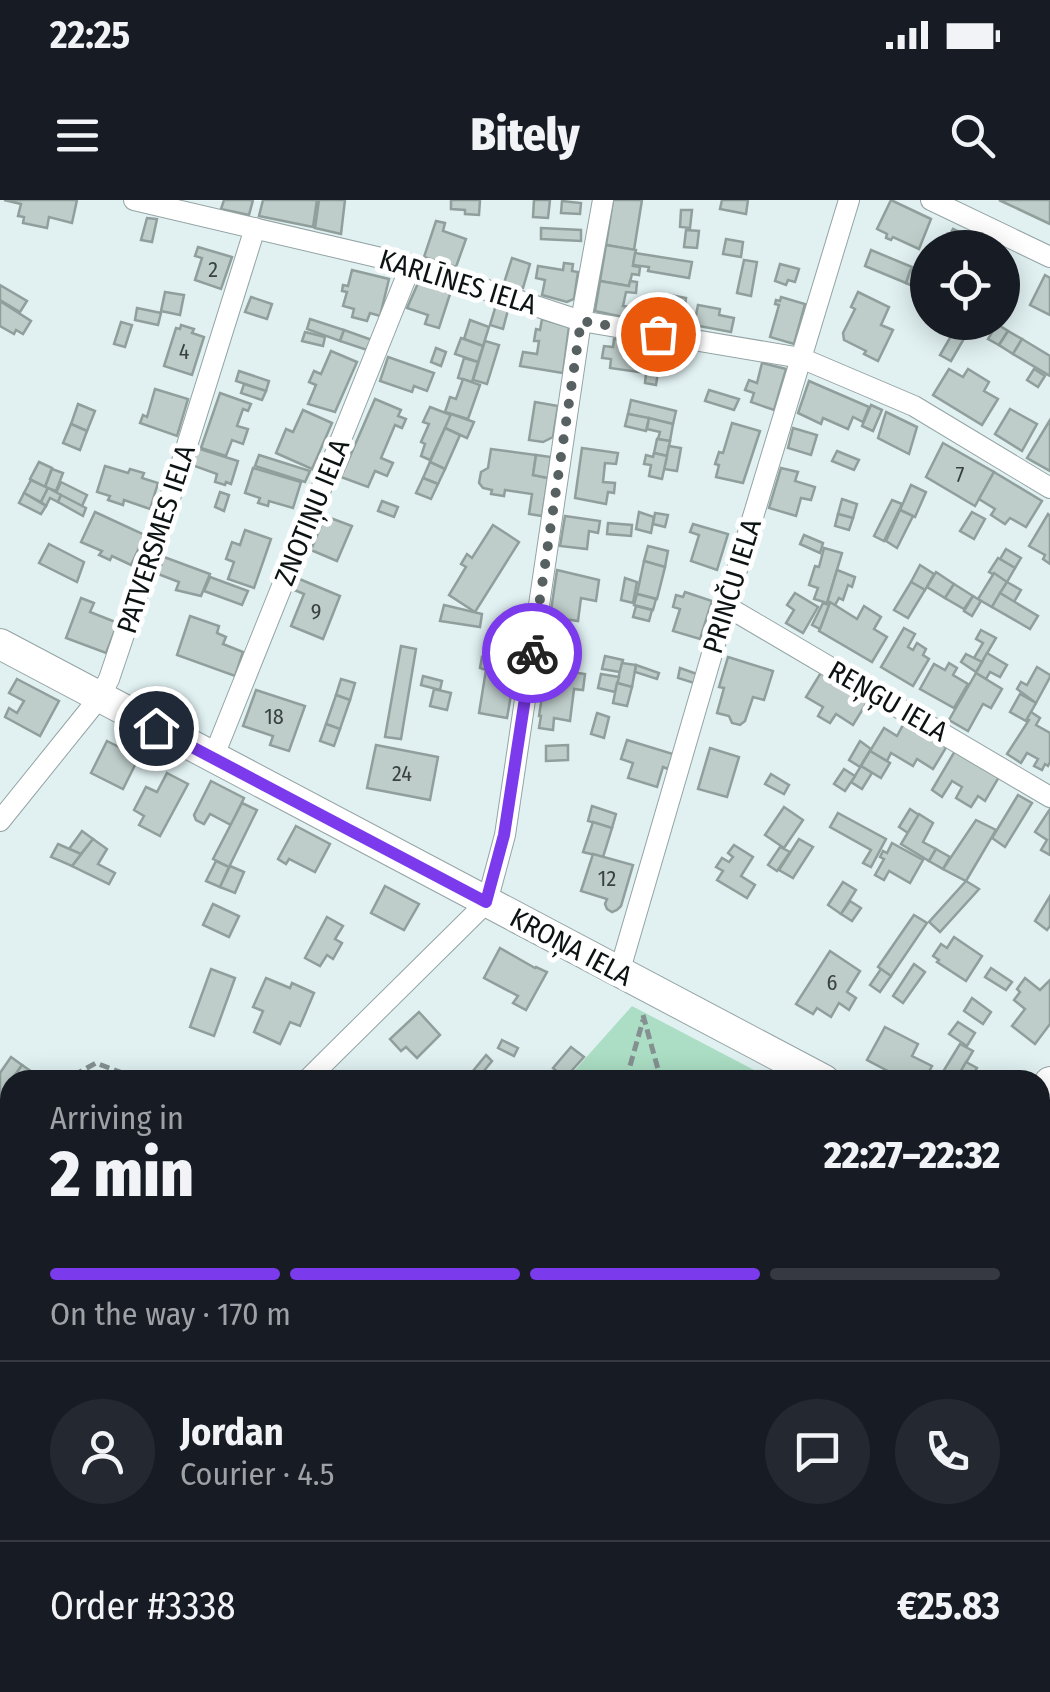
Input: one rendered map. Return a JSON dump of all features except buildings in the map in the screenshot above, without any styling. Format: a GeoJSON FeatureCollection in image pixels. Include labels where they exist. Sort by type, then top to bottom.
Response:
{"type":"FeatureCollection","features":[{"type":"Feature","properties":{"kind":"street","name":"KARLĪNES IELA"},"geometry":{"type":"LineString","coordinates":[[134,200],[411,265],[581,321],[801,358],[914,406],[1050,488]]}},
{"type":"Feature","properties":{"kind":"street"},"geometry":{"type":"LineString","coordinates":[[317,1070],[486,902],[504,835],[602,200]]}},
{"type":"Feature","properties":{"kind":"street","name":"PRINČU IELA"},"geometry":{"type":"LineString","coordinates":[[619,973],[848,200]]}},
{"type":"Feature","properties":{"kind":"street"},"geometry":{"type":"LineString","coordinates":[[931,200],[1050,257]]}},
{"type":"Feature","properties":{"kind":"street","name":"PATVERSMES IELA"},"geometry":{"type":"LineString","coordinates":[[0,821],[99,698],[109,679],[180,471],[255,228]]}},
{"type":"Feature","properties":{"kind":"street","name":"ZNOTIŅU IELA"},"geometry":{"type":"LineString","coordinates":[[213,758],[411,265]]}},
{"type":"Feature","properties":{"kind":"street","name":"REŅĢU IELA"},"geometry":{"type":"LineString","coordinates":[[726,606],[1050,797]]}},
{"type":"Feature","properties":{"kind":"street","name":"KROŅA IELA"},"geometry":{"type":"LineString","coordinates":[[0,644],[805,1070]]}},
{"type":"Feature","properties":{"kind":"path"},"geometry":{"type":"LineString","coordinates":[[639,1002],[657,1070]]}},
{"type":"Feature","properties":{"kind":"path"},"geometry":{"type":"LineString","coordinates":[[629,1070],[643,1017]]}},
{"type":"Feature","properties":{"kind":"path"},"geometry":{"type":"LineString","coordinates":[[84,1070],[96,1064],[113,1070]]}},
{"type":"Feature","properties":{"kind":"green space"},"geometry":{"type":"Polygon","coordinates":[[[632,1006],[754,1070],[575,1070],[632,1006]]]}},
{"type":"Feature","properties":{"kind":"way so far"},"geometry":{"type":"LineString","coordinates":[[532,653],[581,321],[658,334]]}},
{"type":"Feature","properties":{"kind":"route"},"geometry":{"type":"LineString","coordinates":[[156,728],[486,902],[504,835],[532,653]]}}]}
